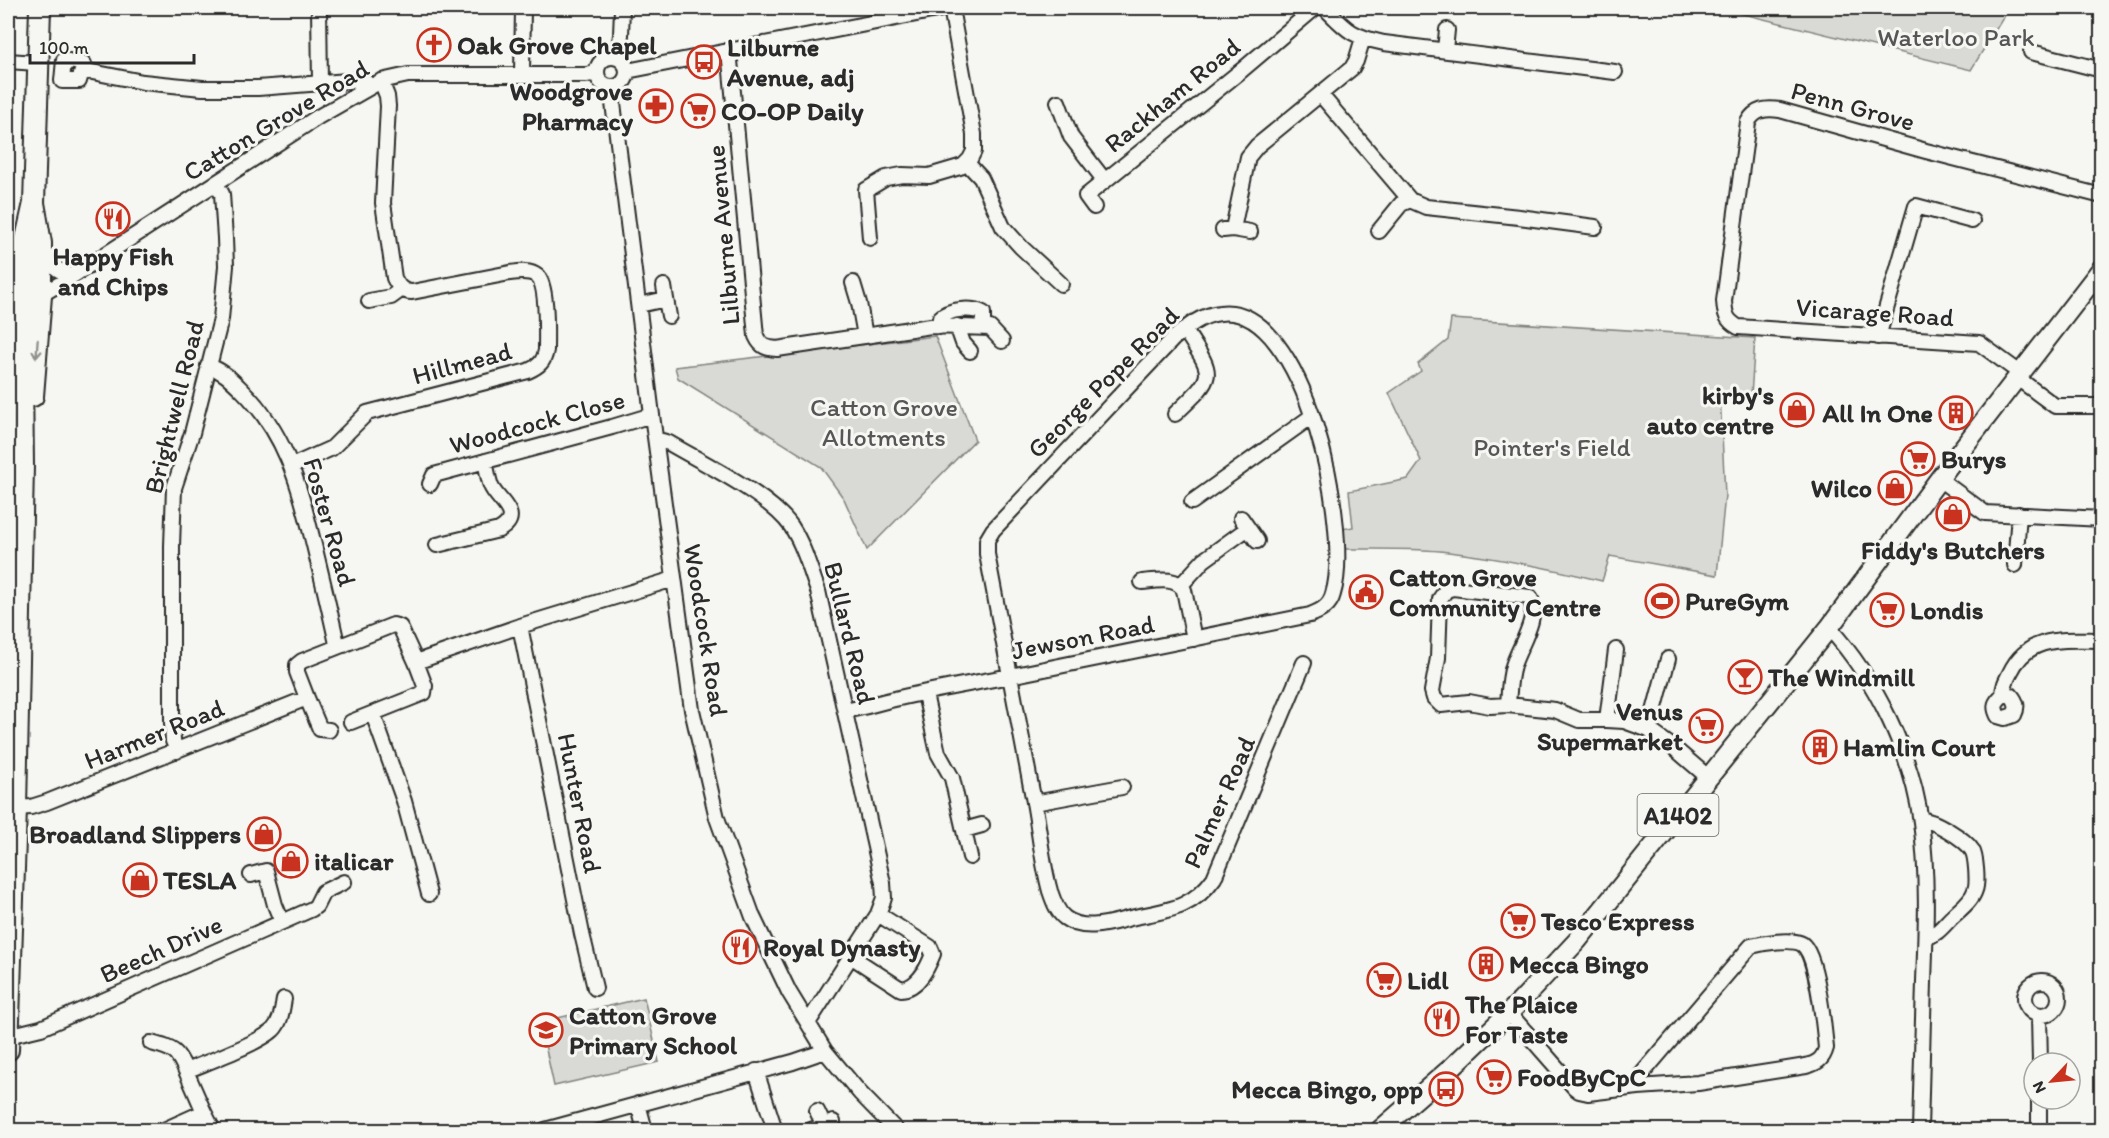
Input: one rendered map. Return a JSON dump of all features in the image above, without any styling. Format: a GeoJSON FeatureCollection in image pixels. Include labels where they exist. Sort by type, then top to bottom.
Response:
{"type":"FeatureCollection","features":[{"type":"Feature","properties":{"kind":"highway"},"geometry":{"type":"LineString","coordinates":[[23,466],[33,402],[41,296],[41,243],[34,203],[40,8]]}},
{"type":"Feature","properties":{"kind":"highway"},"geometry":{"type":"LineString","coordinates":[[8,1050],[23,466],[21,379],[15,310],[34,203]]}},
{"type":"Feature","properties":{"kind":"main road","name":"A1402"},"geometry":{"type":"LineString","coordinates":[[1380,1131],[1509,1013],[1577,941],[1829,628],[1939,479],[2102,268]]}},
{"type":"Feature","properties":{"kind":"street"},"geometry":{"type":"LineString","coordinates":[[319,8],[320,83]]}},
{"type":"Feature","properties":{"kind":"street"},"geometry":{"type":"LineString","coordinates":[[522,74],[524,8]]}},
{"type":"Feature","properties":{"kind":"street"},"geometry":{"type":"LineString","coordinates":[[617,58],[622,8]]}},
{"type":"Feature","properties":{"kind":"street"},"geometry":{"type":"LineString","coordinates":[[627,71],[949,8],[974,134],[974,151],[967,163],[951,171],[928,176],[902,175],[886,178],[866,190],[870,238]]}},
{"type":"Feature","properties":{"kind":"street","name":"Rackham Road"},"geometry":{"type":"LineString","coordinates":[[1086,196],[1315,8]]}},
{"type":"Feature","properties":{"kind":"street"},"geometry":{"type":"LineString","coordinates":[[1325,8],[1344,27],[1363,38],[1615,72]]}},
{"type":"Feature","properties":{"kind":"street"},"geometry":{"type":"LineString","coordinates":[[1445,50],[1447,30]]}},
{"type":"Feature","properties":{"kind":"street"},"geometry":{"type":"LineString","coordinates":[[1250,232],[1228,230],[1248,157],[1257,146],[1352,68],[1363,38]]}},
{"type":"Feature","properties":{"kind":"street","name":"Lilburne Avenue"},"geometry":{"type":"LineString","coordinates":[[729,50],[756,336],[759,343],[766,348],[777,349],[939,327],[983,327]]}},
{"type":"Feature","properties":{"kind":"street"},"geometry":{"type":"LineString","coordinates":[[2031,52],[2094,68],[2102,65]]}},
{"type":"Feature","properties":{"kind":"street"},"geometry":{"type":"LineString","coordinates":[[617,58],[626,65],[627,71],[623,83],[611,87],[601,83],[597,73],[600,64],[603,60],[617,58]]}},
{"type":"Feature","properties":{"kind":"street"},"geometry":{"type":"LineString","coordinates":[[8,61],[37,63]]}},
{"type":"Feature","properties":{"kind":"street"},"geometry":{"type":"LineString","coordinates":[[82,70],[143,82],[194,88],[258,88],[361,80],[375,84],[387,96],[383,203],[394,278],[402,289]]}},
{"type":"Feature","properties":{"kind":"street","name":"Catton Grove Road"},"geometry":{"type":"LineString","coordinates":[[15,310],[41,296],[318,117],[375,84],[408,75],[597,73]]}},
{"type":"Feature","properties":{"kind":"street","name":"Woodcock Road"},"geometry":{"type":"LineString","coordinates":[[611,87],[692,710],[717,818],[753,917],[789,992],[825,1051],[896,1131]]}},
{"type":"Feature","properties":{"kind":"street"},"geometry":{"type":"LineString","coordinates":[[1320,94],[1410,200],[1426,207],[1595,227]]}},
{"type":"Feature","properties":{"kind":"street"},"geometry":{"type":"LineString","coordinates":[[1059,102],[1071,137],[1105,181]]}},
{"type":"Feature","properties":{"kind":"street","name":"Penn Grove"},"geometry":{"type":"LineString","coordinates":[[1725,314],[1746,127],[1750,117],[1767,108],[2102,196]]}},
{"type":"Feature","properties":{"kind":"street"},"geometry":{"type":"LineString","coordinates":[[967,163],[981,178],[1003,227],[1061,284]]}},
{"type":"Feature","properties":{"kind":"street","name":"Brightwell Road"},"geometry":{"type":"LineString","coordinates":[[177,751],[173,741],[172,723],[174,488],[192,433],[221,319],[226,266],[224,209],[222,194],[216,184]]}},
{"type":"Feature","properties":{"kind":"street"},"geometry":{"type":"LineString","coordinates":[[1379,231],[1401,204],[1410,200]]}},
{"type":"Feature","properties":{"kind":"street"},"geometry":{"type":"LineString","coordinates":[[1878,337],[1916,206],[1972,221]]}},
{"type":"Feature","properties":{"kind":"street"},"geometry":{"type":"LineString","coordinates":[[41,243],[54,267],[59,272],[72,276]]}},
{"type":"Feature","properties":{"kind":"street","name":"Hillmead"},"geometry":{"type":"LineString","coordinates":[[292,466],[332,448],[367,413],[528,371],[539,366],[545,359],[543,286],[538,276],[526,272],[510,273],[412,292],[402,289],[391,297],[369,300]]}},
{"type":"Feature","properties":{"kind":"street"},"geometry":{"type":"LineString","coordinates":[[853,283],[865,336]]}},
{"type":"Feature","properties":{"kind":"street"},"geometry":{"type":"LineString","coordinates":[[639,305],[665,293],[669,316]]}},
{"type":"Feature","properties":{"kind":"street"},"geometry":{"type":"LineString","coordinates":[[939,327],[940,318],[946,312],[979,311],[983,313],[983,327],[990,328],[1002,341]]}},
{"type":"Feature","properties":{"kind":"street","name":"George Pope Road"},"geometry":{"type":"LineString","coordinates":[[1010,676],[987,554],[987,540],[993,530],[1185,329],[1198,319],[1222,312],[1244,316],[1270,334],[1286,359],[1313,417],[1324,451],[1333,496],[1337,571],[1333,595],[1328,604]]}},
{"type":"Feature","properties":{"kind":"street","name":"Vicarage Road"},"geometry":{"type":"LineString","coordinates":[[1725,314],[1728,321],[1738,327],[1979,343],[2055,406],[2102,406]]}},
{"type":"Feature","properties":{"kind":"street"},"geometry":{"type":"LineString","coordinates":[[957,327],[963,343],[970,351]]}},
{"type":"Feature","properties":{"kind":"street"},"geometry":{"type":"LineString","coordinates":[[1175,414],[1204,394],[1208,378],[1208,370],[1185,329]]}},
{"type":"Feature","properties":{"kind":"street"},"geometry":{"type":"LineString","coordinates":[[8,360],[14,365],[21,379]]}},
{"type":"Feature","properties":{"kind":"street","name":"Foster Road"},"geometry":{"type":"LineString","coordinates":[[208,366],[226,374],[251,399],[265,416],[292,466],[338,644],[344,645]]}},
{"type":"Feature","properties":{"kind":"street","name":"Woodcock Close"},"geometry":{"type":"LineString","coordinates":[[430,476],[652,415]]}},
{"type":"Feature","properties":{"kind":"street"},"geometry":{"type":"LineString","coordinates":[[1192,502],[1313,417]]}},
{"type":"Feature","properties":{"kind":"street","name":"Bullard Road"},"geometry":{"type":"LineString","coordinates":[[656,442],[669,443],[772,506],[790,526],[801,545],[818,591],[883,884],[884,898],[878,914],[852,957],[808,1023]]}},
{"type":"Feature","properties":{"kind":"street"},"geometry":{"type":"LineString","coordinates":[[437,545],[499,530],[507,525],[510,517],[508,509],[491,488],[485,461]]}},
{"type":"Feature","properties":{"kind":"street"},"geometry":{"type":"LineString","coordinates":[[1939,479],[1985,513],[2102,519]]}},
{"type":"Feature","properties":{"kind":"street"},"geometry":{"type":"LineString","coordinates":[[2015,565],[2019,514]]}},
{"type":"Feature","properties":{"kind":"street"},"geometry":{"type":"LineString","coordinates":[[1181,585],[1204,560],[1245,523],[1257,541]]}},
{"type":"Feature","properties":{"kind":"street"},"geometry":{"type":"LineString","coordinates":[[416,662],[520,626],[674,579]]}},
{"type":"Feature","properties":{"kind":"street"},"geometry":{"type":"LineString","coordinates":[[1142,582],[1177,582],[1181,585],[1194,639]]}},
{"type":"Feature","properties":{"kind":"street"},"geometry":{"type":"LineString","coordinates":[[1508,705],[1512,668],[1530,624],[1533,603],[1530,597],[1454,588],[1446,590],[1440,598],[1438,658],[1432,691],[1434,698],[1441,705],[1469,702],[1490,706],[1508,705],[1555,710],[1579,720],[1624,721],[1649,730],[1709,778]]}},
{"type":"Feature","properties":{"kind":"street","name":"Jewson Road"},"geometry":{"type":"LineString","coordinates":[[845,711],[1311,615],[1328,604]]}},
{"type":"Feature","properties":{"kind":"street"},"geometry":{"type":"LineString","coordinates":[[329,730],[320,729],[297,672],[297,665],[393,625],[400,627],[425,686],[424,693],[351,722]]}},
{"type":"Feature","properties":{"kind":"street","name":"Hunter Road"},"geometry":{"type":"LineString","coordinates":[[520,626],[595,988]]}},
{"type":"Feature","properties":{"kind":"street"},"geometry":{"type":"LineString","coordinates":[[1829,628],[1867,676],[1893,726],[1914,786],[1921,820],[1925,864],[1926,937],[1920,1131]]}},
{"type":"Feature","properties":{"kind":"street"},"geometry":{"type":"LineString","coordinates":[[2003,695],[2004,685],[2016,661],[2028,650],[2050,641],[2102,640]]}},
{"type":"Feature","properties":{"kind":"street"},"geometry":{"type":"LineString","coordinates":[[1607,720],[1617,650]]}},
{"type":"Feature","properties":{"kind":"street"},"geometry":{"type":"LineString","coordinates":[[1649,730],[1668,659]]}},
{"type":"Feature","properties":{"kind":"street","name":"Palmer Road"},"geometry":{"type":"LineString","coordinates":[[1010,676],[1054,904],[1063,917],[1077,925],[1086,926],[1174,909],[1204,892],[1214,878],[1304,663]]}},
{"type":"Feature","properties":{"kind":"street"},"geometry":{"type":"LineString","coordinates":[[925,694],[938,753],[952,778],[970,857]]}},
{"type":"Feature","properties":{"kind":"street","name":"Harmer Road"},"geometry":{"type":"LineString","coordinates":[[13,814],[307,698]]}},
{"type":"Feature","properties":{"kind":"street"},"geometry":{"type":"LineString","coordinates":[[373,714],[404,801],[429,894]]}},
{"type":"Feature","properties":{"kind":"street"},"geometry":{"type":"LineString","coordinates":[[1034,803],[1122,787]]}},
{"type":"Feature","properties":{"kind":"street"},"geometry":{"type":"LineString","coordinates":[[1921,820],[1943,827],[1968,845],[1975,858],[1976,889],[1972,897],[1936,934],[1926,937]]}},
{"type":"Feature","properties":{"kind":"street"},"geometry":{"type":"LineString","coordinates":[[964,830],[982,825]]}},
{"type":"Feature","properties":{"kind":"street"},"geometry":{"type":"LineString","coordinates":[[251,874],[265,864],[275,905],[282,922]]}},
{"type":"Feature","properties":{"kind":"street"},"geometry":{"type":"LineString","coordinates":[[318,878],[323,892]]}},
{"type":"Feature","properties":{"kind":"street","name":"Beech Drive"},"geometry":{"type":"LineString","coordinates":[[8,1036],[41,1028],[282,922],[316,906],[323,892],[344,882]]}},
{"type":"Feature","properties":{"kind":"street"},"geometry":{"type":"LineString","coordinates":[[852,957],[901,988],[915,985],[930,962],[933,954],[930,946],[878,914]]}},
{"type":"Feature","properties":{"kind":"street"},"geometry":{"type":"LineString","coordinates":[[1509,1013],[1579,1091],[1588,1093],[1698,1083],[1791,1069],[1812,1064],[1824,1056],[1826,1048],[1813,966],[1809,953],[1802,944],[1792,941],[1751,945],[1641,1076],[1638,1087]]}},
{"type":"Feature","properties":{"kind":"street"},"geometry":{"type":"LineString","coordinates":[[186,1071],[261,1038],[273,1029],[281,1016],[285,999]]}},
{"type":"Feature","properties":{"kind":"street"},"geometry":{"type":"LineString","coordinates":[[2039,1016],[2040,1051]]}},
{"type":"Feature","properties":{"kind":"street"},"geometry":{"type":"LineString","coordinates":[[151,1043],[172,1048],[179,1054],[213,1131]]}},
{"type":"Feature","properties":{"kind":"street"},"geometry":{"type":"LineString","coordinates":[[545,1131],[825,1051]]}},
{"type":"Feature","properties":{"kind":"street"},"geometry":{"type":"LineString","coordinates":[[756,1071],[776,1131]]}},
{"type":"Feature","properties":{"kind":"street"},"geometry":{"type":"LineString","coordinates":[[638,1104],[645,1131]]}},
{"type":"Feature","properties":{"kind":"street"},"geometry":{"type":"LineString","coordinates":[[817,1111],[823,1126]]}},
{"type":"Feature","properties":{"kind":"street"},"geometry":{"type":"LineString","coordinates":[[2039,1111],[2039,1131]]}},
{"type":"Feature","properties":{"kind":"street"},"geometry":{"type":"LineString","coordinates":[[164,1131],[204,1112]]}},
{"type":"Feature","properties":{"kind":"green space","name":"Waterloo Park"},"geometry":{"type":"Polygon","coordinates":[[[1719,8],[2009,8],[1971,70],[1719,8]]]}},
{"type":"Feature","properties":{"kind":"green space"},"geometry":{"type":"Polygon","coordinates":[[[8,73],[14,74],[9,190],[16,250],[8,298],[8,73]]]}},
{"type":"Feature","properties":{"kind":"green space","name":"Pointer's Field"},"geometry":{"type":"Polygon","coordinates":[[[1451,319],[1755,338],[1751,396],[1720,394],[1725,495],[1717,575],[1610,556],[1602,581],[1521,563],[1460,553],[1416,549],[1343,549],[1342,529],[1353,527],[1349,491],[1408,479],[1421,461],[1389,393],[1421,371],[1418,364],[1448,340],[1451,319]]]}},
{"type":"Feature","properties":{"kind":"green space","name":"Catton Grove Allotments"},"geometry":{"type":"Polygon","coordinates":[[[935,336],[975,440],[867,550],[844,499],[821,467],[678,378],[675,367],[935,336]]]}},
{"type":"Feature","properties":{"kind":"green space"},"geometry":{"type":"Polygon","coordinates":[[[644,998],[659,1062],[554,1086],[540,1022],[644,998]]]}},
{"type":"Feature","properties":{"kind":"place","name":"Oak Grove Chapel"},"geometry":{"type":"Point","coordinates":[434,45]}},
{"type":"Feature","properties":{"kind":"place","name":"Lilburne Avenue, adj"},"geometry":{"type":"Point","coordinates":[704,62]}},
{"type":"Feature","properties":{"kind":"place","name":"Woodgrove Pharmacy"},"geometry":{"type":"Point","coordinates":[656,106]}},
{"type":"Feature","properties":{"kind":"place","name":"CO-OP Daily"},"geometry":{"type":"Point","coordinates":[698,111]}},
{"type":"Feature","properties":{"kind":"place","name":"Happy Fish and Chips"},"geometry":{"type":"Point","coordinates":[113,219]}},
{"type":"Feature","properties":{"kind":"place","name":"kirby's auto centre"},"geometry":{"type":"Point","coordinates":[1797,410]}},
{"type":"Feature","properties":{"kind":"place","name":"All In One"},"geometry":{"type":"Point","coordinates":[1956,413]}},
{"type":"Feature","properties":{"kind":"place","name":"Burys"},"geometry":{"type":"Point","coordinates":[1918,459]}},
{"type":"Feature","properties":{"kind":"place","name":"Wilco"},"geometry":{"type":"Point","coordinates":[1895,488]}},
{"type":"Feature","properties":{"kind":"place","name":"Fiddy's Butchers"},"geometry":{"type":"Point","coordinates":[1953,514]}},
{"type":"Feature","properties":{"kind":"place","name":"Catton Grove Community Centre"},"geometry":{"type":"Point","coordinates":[1366,592]}},
{"type":"Feature","properties":{"kind":"place","name":"PureGym"},"geometry":{"type":"Point","coordinates":[1662,601]}},
{"type":"Feature","properties":{"kind":"place","name":"Londis"},"geometry":{"type":"Point","coordinates":[1887,610]}},
{"type":"Feature","properties":{"kind":"place","name":"The Windmill"},"geometry":{"type":"Point","coordinates":[1745,677]}},
{"type":"Feature","properties":{"kind":"place","name":"Venus Supermarket"},"geometry":{"type":"Point","coordinates":[1706,726]}},
{"type":"Feature","properties":{"kind":"place","name":"Hamlin Court"},"geometry":{"type":"Point","coordinates":[1820,747]}},
{"type":"Feature","properties":{"kind":"place","name":"Broadland Slippers"},"geometry":{"type":"Point","coordinates":[264,834]}},
{"type":"Feature","properties":{"kind":"place","name":"italicar"},"geometry":{"type":"Point","coordinates":[291,861]}},
{"type":"Feature","properties":{"kind":"place","name":"TESLA"},"geometry":{"type":"Point","coordinates":[140,880]}},
{"type":"Feature","properties":{"kind":"place","name":"Tesco Express"},"geometry":{"type":"Point","coordinates":[1518,921]}},
{"type":"Feature","properties":{"kind":"place","name":"Royal Dynasty"},"geometry":{"type":"Point","coordinates":[740,947]}},
{"type":"Feature","properties":{"kind":"place","name":"Mecca Bingo"},"geometry":{"type":"Point","coordinates":[1486,964]}},
{"type":"Feature","properties":{"kind":"place","name":"Lidl"},"geometry":{"type":"Point","coordinates":[1384,980]}},
{"type":"Feature","properties":{"kind":"place","name":"The Plaice For Taste"},"geometry":{"type":"Point","coordinates":[1442,1019]}},
{"type":"Feature","properties":{"kind":"place","name":"Catton Grove Primary School"},"geometry":{"type":"Point","coordinates":[546,1030]}},
{"type":"Feature","properties":{"kind":"place","name":"FoodByCpC"},"geometry":{"type":"Point","coordinates":[1494,1077]}},
{"type":"Feature","properties":{"kind":"place","name":"Mecca Bingo, opp"},"geometry":{"type":"Point","coordinates":[1446,1089]}}]}
